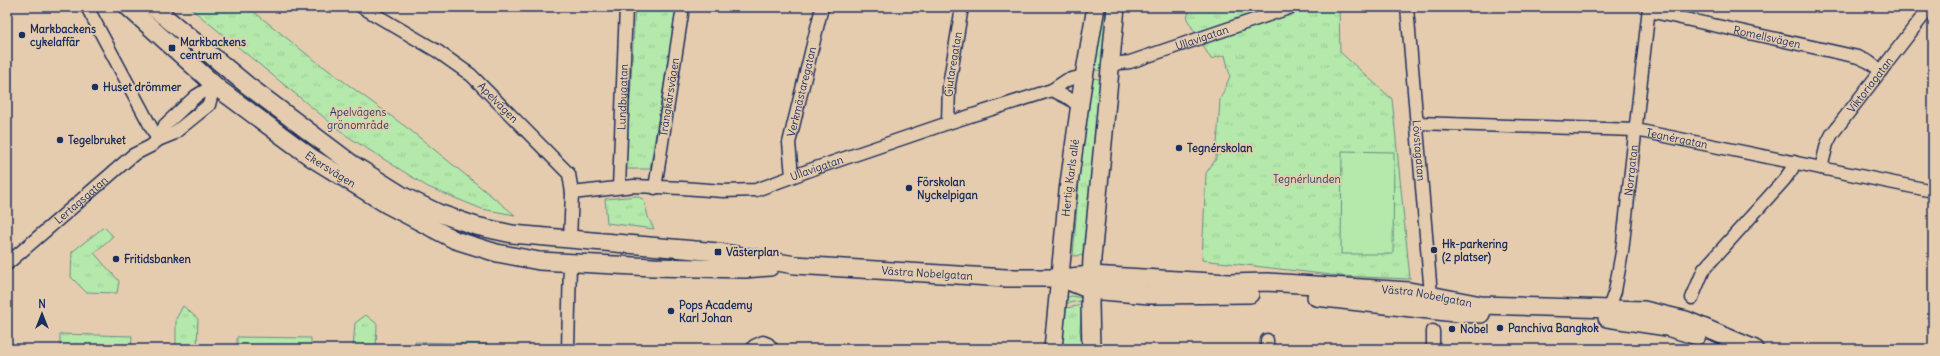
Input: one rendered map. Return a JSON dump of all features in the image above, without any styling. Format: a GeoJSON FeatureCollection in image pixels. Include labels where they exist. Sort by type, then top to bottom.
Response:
{"type":"FeatureCollection","features":[{"type":"Feature","properties":{"kind":"main road","name":"Ekersvägen"},"geometry":{"type":"LineString","coordinates":[[128,7],[214,85],[312,158],[388,205],[455,240],[497,253],[539,261],[570,263]]}},
{"type":"Feature","properties":{"kind":"main road","name":"Ekersvägen"},"geometry":{"type":"LineString","coordinates":[[153,7],[228,70],[352,164],[403,196],[438,213],[476,226],[512,234],[570,239]]}},
{"type":"Feature","properties":{"kind":"main road","name":"Hertig Karls allé"},"geometry":{"type":"LineString","coordinates":[[1053,349],[1054,322],[1061,278],[1068,192],[1079,106],[1096,7]]}},
{"type":"Feature","properties":{"kind":"main road"},"geometry":{"type":"LineString","coordinates":[[1091,349],[1091,282],[1098,188],[1103,154],[1108,77],[1111,64],[1116,7]]}},
{"type":"Feature","properties":{"kind":"main road"},"geometry":{"type":"LineString","coordinates":[[214,85],[228,70]]}},
{"type":"Feature","properties":{"kind":"main road"},"geometry":{"type":"LineString","coordinates":[[570,239],[570,263]]}},
{"type":"Feature","properties":{"kind":"main road","name":"Västra Nobelgatan"},"geometry":{"type":"LineString","coordinates":[[570,239],[731,254],[794,265],[1006,278],[1061,278],[1166,295],[1263,293],[1338,298],[1455,313],[1608,318],[1667,327],[1705,338],[1731,349]]}},
{"type":"Feature","properties":{"kind":"main road","name":"Västra Nobelgatan"},"geometry":{"type":"LineString","coordinates":[[570,263],[745,269],[794,265]]}},
{"type":"Feature","properties":{"kind":"main road","name":"Västra Nobelgatan"},"geometry":{"type":"LineString","coordinates":[[1091,282],[1267,282],[1409,291],[1481,304],[1644,310],[1676,317],[1755,349]]}},
{"type":"Feature","properties":{"kind":"street"},"geometry":{"type":"LineString","coordinates":[[87,7],[158,140]]}},
{"type":"Feature","properties":{"kind":"street","name":"Apelvägen"},"geometry":{"type":"LineString","coordinates":[[362,7],[437,51],[471,76],[569,174],[572,193],[570,239]]}},
{"type":"Feature","properties":{"kind":"street","name":"Lundbygatan"},"geometry":{"type":"LineString","coordinates":[[619,187],[626,7]]}},
{"type":"Feature","properties":{"kind":"street","name":"Trängkårsvägen"},"geometry":{"type":"LineString","coordinates":[[655,188],[683,7]]}},
{"type":"Feature","properties":{"kind":"street","name":"Verkmästaregatan"},"geometry":{"type":"LineString","coordinates":[[792,176],[789,142],[822,7]]}},
{"type":"Feature","properties":{"kind":"street","name":"Gjutaregatan"},"geometry":{"type":"LineString","coordinates":[[948,123],[949,85],[962,7]]}},
{"type":"Feature","properties":{"kind":"street","name":"Ullavigatan"},"geometry":{"type":"LineString","coordinates":[[1111,64],[1130,62],[1292,7]]}},
{"type":"Feature","properties":{"kind":"street","name":"Lövstagatan"},"geometry":{"type":"LineString","coordinates":[[1407,7],[1431,295]]}},
{"type":"Feature","properties":{"kind":"street","name":"Viktoriagatan"},"geometry":{"type":"LineString","coordinates":[[1821,168],[1827,144],[1832,134],[1930,7]]}},
{"type":"Feature","properties":{"kind":"street","name":"Romellsvägen"},"geometry":{"type":"LineString","coordinates":[[1649,9],[1858,57],[1869,62],[1881,71]]}},
{"type":"Feature","properties":{"kind":"street","name":"Norrgatan"},"geometry":{"type":"LineString","coordinates":[[1610,308],[1618,274],[1649,9]]}},
{"type":"Feature","properties":{"kind":"street","name":"Ullavigatan"},"geometry":{"type":"LineString","coordinates":[[572,193],[619,187],[742,191],[756,190],[792,176],[948,123],[1052,90],[1067,80],[1084,76]]}},
{"type":"Feature","properties":{"kind":"street","name":"Lertagsgatan"},"geometry":{"type":"LineString","coordinates":[[7,264],[133,155],[151,146],[158,140],[165,125],[196,96],[214,85]]}},
{"type":"Feature","properties":{"kind":"street"},"geometry":{"type":"LineString","coordinates":[[1052,90],[1070,99],[1079,106]]}},
{"type":"Feature","properties":{"kind":"street","name":"Tegnérgatan"},"geometry":{"type":"LineString","coordinates":[[1417,123],[1636,130],[1933,190]]}},
{"type":"Feature","properties":{"kind":"street"},"geometry":{"type":"LineString","coordinates":[[1692,298],[1704,269],[1784,180],[1792,169],[1794,162]]}},
{"type":"Feature","properties":{"kind":"street"},"geometry":{"type":"LineString","coordinates":[[568,349],[570,263]]}},
{"type":"Feature","properties":{"kind":"street"},"geometry":{"type":"LineString","coordinates":[[1432,349],[1433,331]]}},
{"type":"Feature","properties":{"kind":"street"},"geometry":{"type":"LineString","coordinates":[[753,349],[754,346],[763,342],[768,344],[772,349]]}},
{"type":"Feature","properties":{"kind":"green space","name":"Apelvägens grönområde"},"geometry":{"type":"Polygon","coordinates":[[[189,7],[248,7],[309,56],[410,130],[515,215],[482,209],[428,187],[347,136],[189,7]]]}},
{"type":"Feature","properties":{"kind":"green space"},"geometry":{"type":"Polygon","coordinates":[[[635,7],[677,7],[650,169],[626,169],[635,7]]]}},
{"type":"Feature","properties":{"kind":"green space","name":"Tegnérlunden"},"geometry":{"type":"Polygon","coordinates":[[[1190,7],[1339,7],[1340,52],[1392,99],[1410,279],[1340,276],[1202,260],[1206,173],[1216,159],[1220,100],[1230,76],[1225,55],[1211,59],[1187,19],[1190,7]]]}},
{"type":"Feature","properties":{"kind":"green space"},"geometry":{"type":"Polygon","coordinates":[[[1107,12],[1102,71],[1091,69],[1102,15],[1107,12]]]}},
{"type":"Feature","properties":{"kind":"green space"},"geometry":{"type":"Polygon","coordinates":[[[1093,78],[1101,81],[1086,255],[1073,256],[1085,105],[1090,80],[1093,78]]]}},
{"type":"Feature","properties":{"kind":"green space"},"geometry":{"type":"Polygon","coordinates":[[[1342,151],[1394,152],[1393,254],[1341,254],[1342,151]]]}},
{"type":"Feature","properties":{"kind":"green space"},"geometry":{"type":"Polygon","coordinates":[[[637,196],[644,200],[648,217],[654,229],[607,223],[605,199],[637,196]]]}},
{"type":"Feature","properties":{"kind":"green space"},"geometry":{"type":"Polygon","coordinates":[[[104,227],[113,236],[94,253],[119,281],[117,293],[86,292],[71,277],[72,252],[104,227]]]}},
{"type":"Feature","properties":{"kind":"green space"},"geometry":{"type":"Polygon","coordinates":[[[1071,296],[1083,298],[1085,300],[1062,304],[1062,300],[1071,296]]]}},
{"type":"Feature","properties":{"kind":"green space"},"geometry":{"type":"Polygon","coordinates":[[[1082,305],[1080,330],[1082,349],[1060,349],[1062,309],[1082,305]]]}},
{"type":"Feature","properties":{"kind":"green space"},"geometry":{"type":"Polygon","coordinates":[[[183,306],[198,319],[197,349],[176,349],[176,319],[183,306]]]}},
{"type":"Feature","properties":{"kind":"green space"},"geometry":{"type":"Polygon","coordinates":[[[366,315],[377,324],[376,349],[353,349],[355,323],[366,315]]]}},
{"type":"Feature","properties":{"kind":"green space"},"geometry":{"type":"Polygon","coordinates":[[[60,334],[132,336],[131,349],[60,349],[60,334]]]}},
{"type":"Feature","properties":{"kind":"green space"},"geometry":{"type":"Polygon","coordinates":[[[237,337],[311,338],[311,349],[237,349],[237,337]]]}},
{"type":"Feature","properties":{"kind":"green space"},"geometry":{"type":"Polygon","coordinates":[[[415,342],[488,344],[487,349],[415,349],[415,342]]]}},
{"type":"Feature","properties":{"kind":"place","name":"Markbackens cykelaffär"},"geometry":{"type":"Point","coordinates":[22,35]}},
{"type":"Feature","properties":{"kind":"place","name":"Markbackens centrum"},"geometry":{"type":"Point","coordinates":[172,48]}},
{"type":"Feature","properties":{"kind":"place","name":"Huset drömmer"},"geometry":{"type":"Point","coordinates":[95,87]}},
{"type":"Feature","properties":{"kind":"place","name":"Tegelbruket"},"geometry":{"type":"Point","coordinates":[60,140]}},
{"type":"Feature","properties":{"kind":"place","name":"Tegnérskolan"},"geometry":{"type":"Point","coordinates":[1179,148]}},
{"type":"Feature","properties":{"kind":"place","name":"Förskolan Nyckelpigan"},"geometry":{"type":"Point","coordinates":[909,188]}},
{"type":"Feature","properties":{"kind":"place","name":"Hk-parkering (2 platser)"},"geometry":{"type":"Point","coordinates":[1434,250]}},
{"type":"Feature","properties":{"kind":"place","name":"Västerplan"},"geometry":{"type":"Point","coordinates":[718,252]}},
{"type":"Feature","properties":{"kind":"place","name":"Fritidsbanken"},"geometry":{"type":"Point","coordinates":[116,259]}},
{"type":"Feature","properties":{"kind":"place","name":"Pops Academy Karl Johan"},"geometry":{"type":"Point","coordinates":[671,311]}},
{"type":"Feature","properties":{"kind":"place","name":"Panchiva Bangkok"},"geometry":{"type":"Point","coordinates":[1500,328]}},
{"type":"Feature","properties":{"kind":"place","name":"Nobel"},"geometry":{"type":"Point","coordinates":[1452,329]}}]}
